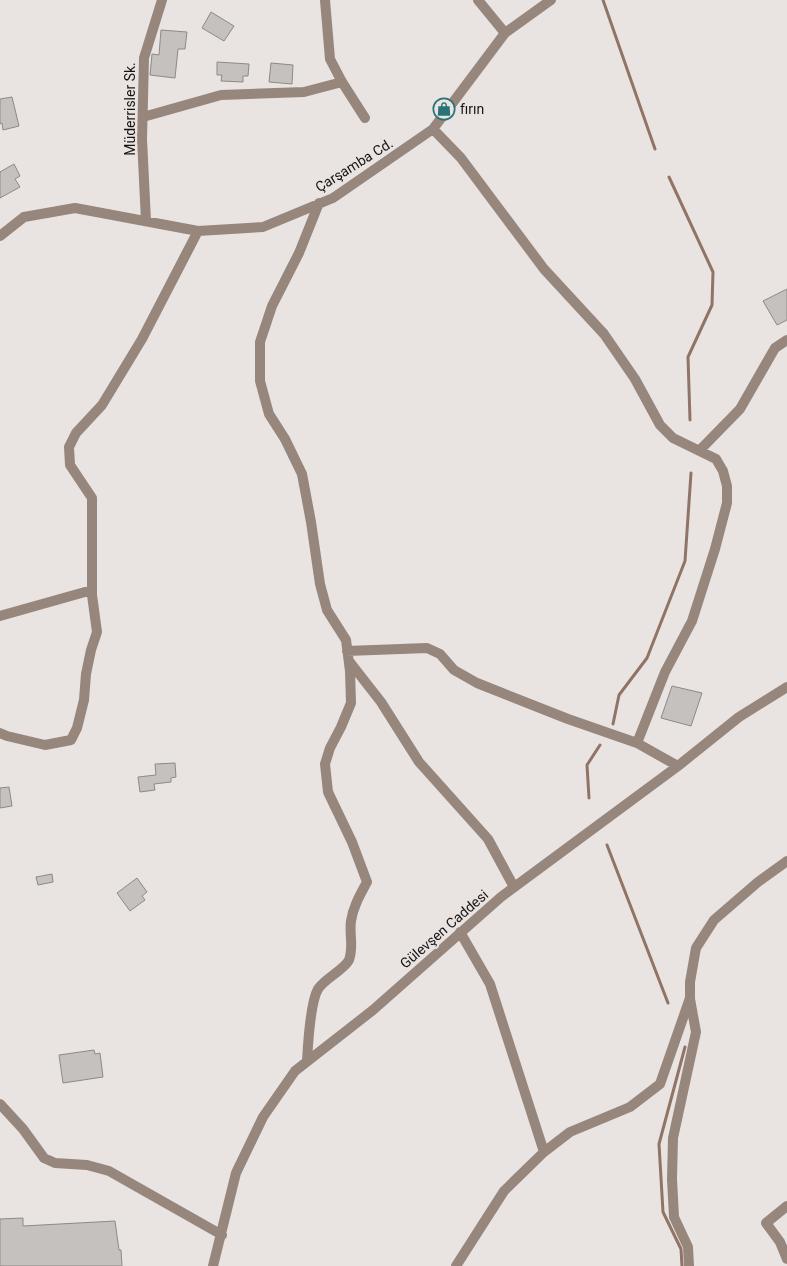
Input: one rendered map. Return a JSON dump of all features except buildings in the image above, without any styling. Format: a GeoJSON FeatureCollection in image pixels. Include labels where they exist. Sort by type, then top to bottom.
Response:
{"type":"FeatureCollection","features":[{"type":"Feature","properties":{"kind":"street","name":"Müderrisler Sk."},"geometry":{"type":"LineString","coordinates":[[146,221],[142,117],[144,58],[162,0]]}},
{"type":"Feature","properties":{"kind":"street"},"geometry":{"type":"LineString","coordinates":[[325,0],[330,59],[365,118]]}},
{"type":"Feature","properties":{"kind":"street"},"geometry":{"type":"LineString","coordinates":[[478,0],[505,33]]}},
{"type":"Feature","properties":{"kind":"street","name":"Çarşamba Cd."},"geometry":{"type":"LineString","coordinates":[[0,236],[24,217],[75,208],[198,231],[263,227],[333,198],[433,129],[505,33],[552,0]]}},
{"type":"Feature","properties":{"kind":"street"},"geometry":{"type":"LineString","coordinates":[[142,117],[221,95],[304,92],[342,82]]}},
{"type":"Feature","properties":{"kind":"street"},"geometry":{"type":"LineString","coordinates":[[433,129],[461,158],[544,269],[604,334],[636,379],[660,425],[673,438],[716,459],[723,471],[727,486],[727,502],[723,523],[692,621],[665,672],[637,743]]}},
{"type":"Feature","properties":{"kind":"street"},"geometry":{"type":"LineString","coordinates":[[307,1061],[310,1023],[318,990],[326,980],[348,961],[352,944],[350,923],[354,908],[367,882],[352,842],[328,792],[325,764],[330,748],[351,703],[346,640],[327,610],[320,584],[302,474],[285,439],[269,414],[260,381],[260,342],[272,306],[299,253],[320,203]]}},
{"type":"Feature","properties":{"kind":"street"},"geometry":{"type":"LineString","coordinates":[[0,733],[45,745],[71,740],[77,728],[84,700],[91,650],[97,632],[92,590],[92,498],[70,465],[69,447],[76,433],[102,405],[142,339],[198,231]]}},
{"type":"Feature","properties":{"kind":"street"},"geometry":{"type":"LineString","coordinates":[[698,451],[740,409],[775,348],[787,340]]}},
{"type":"Feature","properties":{"kind":"street"},"geometry":{"type":"LineString","coordinates":[[0,616],[92,590]]}},
{"type":"Feature","properties":{"kind":"street"},"geometry":{"type":"LineString","coordinates":[[348,656],[428,648],[440,654],[454,670],[477,683],[568,720],[637,743],[678,766]]}},
{"type":"Feature","properties":{"kind":"street"},"geometry":{"type":"LineString","coordinates":[[348,656],[381,702],[419,762],[488,839],[514,888]]}},
{"type":"Feature","properties":{"kind":"street","name":"Gülevşen Caddesi"},"geometry":{"type":"LineString","coordinates":[[213,1266],[236,1173],[263,1116],[295,1071],[373,1010],[460,932],[514,888],[678,766],[739,717],[787,686]]}},
{"type":"Feature","properties":{"kind":"street"},"geometry":{"type":"LineString","coordinates":[[689,1266],[688,1247],[674,1217],[672,1179],[673,1138],[696,1032],[690,998],[690,982],[696,948],[714,920],[758,882],[787,861]]}},
{"type":"Feature","properties":{"kind":"street"},"geometry":{"type":"LineString","coordinates":[[460,932],[490,984],[544,1152]]}},
{"type":"Feature","properties":{"kind":"street"},"geometry":{"type":"LineString","coordinates":[[456,1266],[504,1191],[544,1152],[570,1132],[630,1107],[660,1084],[690,998]]}},
{"type":"Feature","properties":{"kind":"street"},"geometry":{"type":"LineString","coordinates":[[0,1104],[23,1129],[44,1158],[55,1162],[109,1171],[222,1235]]}},
{"type":"Feature","properties":{"kind":"street"},"geometry":{"type":"LineString","coordinates":[[787,1206],[766,1223],[780,1242],[787,1259]]}},
{"type":"Feature","properties":{"kind":"waterway"},"geometry":{"type":"LineString","coordinates":[[603,0],[655,149]]}},
{"type":"Feature","properties":{"kind":"waterway"},"geometry":{"type":"LineString","coordinates":[[669,177],[713,272],[712,305],[688,357],[690,420]]}},
{"type":"Feature","properties":{"kind":"waterway"},"geometry":{"type":"LineString","coordinates":[[613,724],[619,695],[647,658],[685,561],[691,473]]}},
{"type":"Feature","properties":{"kind":"waterway"},"geometry":{"type":"LineString","coordinates":[[589,798],[587,765],[600,745]]}},
{"type":"Feature","properties":{"kind":"waterway"},"geometry":{"type":"LineString","coordinates":[[607,845],[668,1003]]}},
{"type":"Feature","properties":{"kind":"waterway"},"geometry":{"type":"LineString","coordinates":[[682,1266],[681,1249],[663,1212],[659,1144],[685,1047]]}},
{"type":"Feature","properties":{"kind":"place","name":"fırın"},"geometry":{"type":"Point","coordinates":[444,109]}}]}
